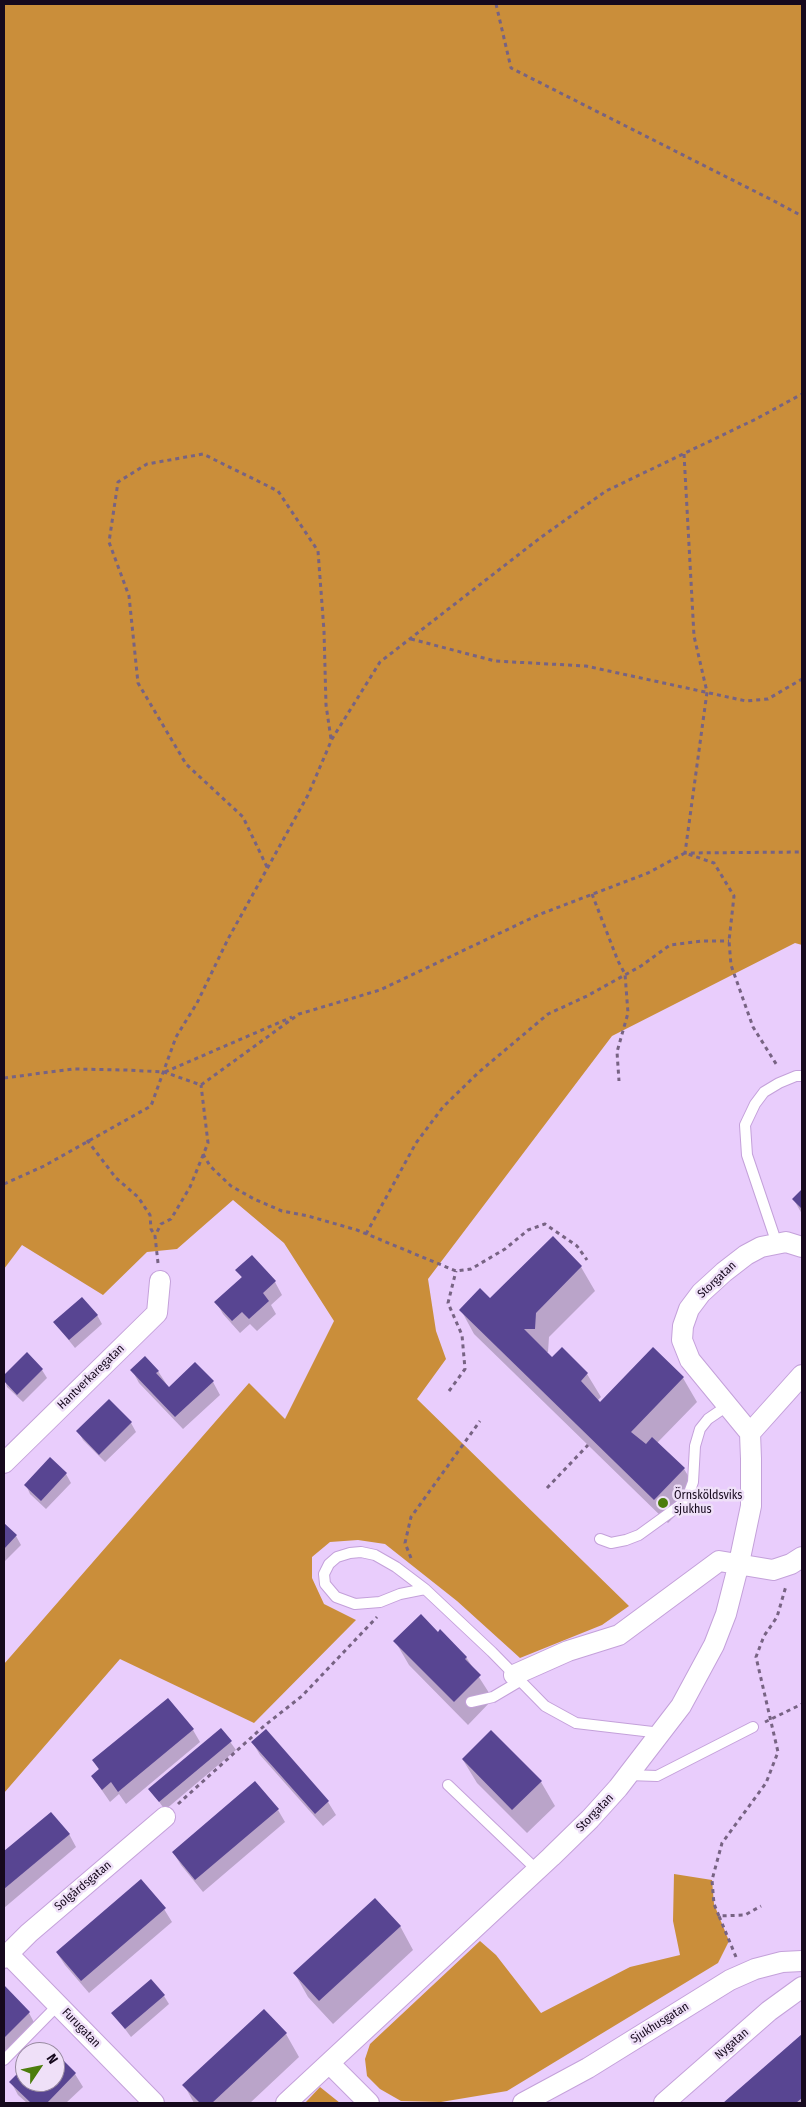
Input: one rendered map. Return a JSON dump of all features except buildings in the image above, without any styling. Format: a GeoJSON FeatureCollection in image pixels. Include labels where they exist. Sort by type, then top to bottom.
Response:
{"type":"FeatureCollection","features":[{"type":"Feature","properties":{"kind":"street","name":"Storgatan"},"geometry":{"type":"LineString","coordinates":[[286,2103],[330,2064],[590,1819],[628,1775],[681,1706],[714,1645],[726,1614],[751,1506],[750,1433],[690,1360],[682,1340],[686,1317],[701,1293],[746,1255],[761,1247],[786,1242],[802,1247]]}},
{"type":"Feature","properties":{"kind":"street","name":"Hantverkaregatan"},"geometry":{"type":"LineString","coordinates":[[4,1463],[157,1313],[160,1281]]}},
{"type":"Feature","properties":{"kind":"street"},"geometry":{"type":"LineString","coordinates":[[750,1433],[802,1375]]}},
{"type":"Feature","properties":{"kind":"street"},"geometry":{"type":"LineString","coordinates":[[517,1678],[568,1652],[619,1635],[719,1561],[773,1570],[792,1564],[802,1557]]}},
{"type":"Feature","properties":{"kind":"street","name":"Solgårdsgatan"},"geometry":{"type":"LineString","coordinates":[[6,1956],[28,1933],[165,1817]]}},
{"type":"Feature","properties":{"kind":"street","name":"Furugatan"},"geometry":{"type":"LineString","coordinates":[[6,1956],[58,2005],[154,2103]]}},
{"type":"Feature","properties":{"kind":"street","name":"Sjukhusgatan"},"geometry":{"type":"LineString","coordinates":[[523,2103],[588,2068],[744,1974],[782,1962],[802,1961]]}},
{"type":"Feature","properties":{"kind":"street","name":"Nygatan"},"geometry":{"type":"LineString","coordinates":[[664,2103],[770,2011],[802,1987]]}},
{"type":"Feature","properties":{"kind":"street"},"geometry":{"type":"LineString","coordinates":[[330,2064],[369,2103]]}},
{"type":"Feature","properties":{"kind":"lane"},"geometry":{"type":"LineString","coordinates":[[777,1244],[746,1155],[745,1125],[755,1104],[764,1092],[779,1083],[799,1076]]}},
{"type":"Feature","properties":{"kind":"lane"},"geometry":{"type":"LineString","coordinates":[[600,1540],[611,1543],[639,1535],[686,1501],[693,1482],[695,1446],[700,1430],[708,1420],[727,1406]]}},
{"type":"Feature","properties":{"kind":"lane"},"geometry":{"type":"LineString","coordinates":[[425,1589],[400,1594],[380,1602],[355,1604],[336,1597],[325,1584],[324,1574],[329,1564],[337,1557],[361,1552],[375,1555],[396,1566],[425,1589],[545,1706],[576,1723],[661,1733]]}},
{"type":"Feature","properties":{"kind":"lane"},"geometry":{"type":"LineString","coordinates":[[471,1702],[493,1697],[517,1678]]}},
{"type":"Feature","properties":{"kind":"lane"},"geometry":{"type":"LineString","coordinates":[[628,1775],[657,1776],[753,1728]]}},
{"type":"Feature","properties":{"kind":"lane"},"geometry":{"type":"LineString","coordinates":[[448,1785],[537,1870]]}},
{"type":"Feature","properties":{"kind":"lane"},"geometry":{"type":"LineString","coordinates":[[4,2060],[58,2005]]}},
{"type":"Feature","properties":{"kind":"path"},"geometry":{"type":"LineString","coordinates":[[496,4],[511,68],[766,196],[802,216]]}},
{"type":"Feature","properties":{"kind":"path"},"geometry":{"type":"LineString","coordinates":[[4,1184],[44,1166],[87,1140],[151,1106],[176,1037],[197,1003],[228,940],[308,796],[332,739],[380,662],[540,538],[606,491],[756,419],[802,394]]}},
{"type":"Feature","properties":{"kind":"path"},"geometry":{"type":"LineString","coordinates":[[268,868],[243,817],[186,764],[138,683],[129,596],[109,542],[118,482],[147,464],[203,454],[278,491],[318,551],[324,631],[326,705],[332,739]]}},
{"type":"Feature","properties":{"kind":"path"},"geometry":{"type":"LineString","coordinates":[[684,454],[694,636],[706,692],[685,854]]}},
{"type":"Feature","properties":{"kind":"path"},"geometry":{"type":"LineString","coordinates":[[410,639],[495,661],[586,666],[746,702],[768,699],[802,679]]}},
{"type":"Feature","properties":{"kind":"path"},"geometry":{"type":"LineString","coordinates":[[164,1072],[299,1014],[380,990],[538,915],[648,873],[685,854],[802,852]]}},
{"type":"Feature","properties":{"kind":"path"},"geometry":{"type":"LineString","coordinates":[[685,854],[714,863],[734,896],[729,941],[731,965],[753,1027],[779,1069],[799,1076]]}},
{"type":"Feature","properties":{"kind":"path"},"geometry":{"type":"LineString","coordinates":[[592,894],[618,961],[625,974],[628,1013],[617,1052],[619,1081]]}},
{"type":"Feature","properties":{"kind":"path"},"geometry":{"type":"LineString","coordinates":[[366,1234],[416,1143],[443,1107],[480,1072],[548,1014],[587,996],[670,945],[703,941],[729,941]]}},
{"type":"Feature","properties":{"kind":"path"},"geometry":{"type":"LineString","coordinates":[[200,1085],[299,1014]]}},
{"type":"Feature","properties":{"kind":"path"},"geometry":{"type":"LineString","coordinates":[[4,1078],[73,1069],[164,1072],[200,1085]]}},
{"type":"Feature","properties":{"kind":"path"},"geometry":{"type":"LineString","coordinates":[[160,1281],[156,1236],[161,1224],[171,1219],[190,1187],[208,1143],[200,1085]]}},
{"type":"Feature","properties":{"kind":"path"},"geometry":{"type":"LineString","coordinates":[[87,1140],[116,1178],[138,1197],[150,1215],[151,1229],[156,1236]]}},
{"type":"Feature","properties":{"kind":"path"},"geometry":{"type":"LineString","coordinates":[[203,1154],[210,1166],[231,1186],[254,1199],[282,1211],[308,1216],[366,1234],[456,1271],[471,1269],[505,1249],[528,1230],[545,1224],[577,1246],[587,1260]]}},
{"type":"Feature","properties":{"kind":"path"},"geometry":{"type":"LineString","coordinates":[[449,1391],[465,1369],[462,1336],[448,1304],[456,1271]]}},
{"type":"Feature","properties":{"kind":"path"},"geometry":{"type":"LineString","coordinates":[[425,1589],[404,1543],[411,1517],[480,1421]]}},
{"type":"Feature","properties":{"kind":"path"},"geometry":{"type":"LineString","coordinates":[[547,1488],[588,1445]]}},
{"type":"Feature","properties":{"kind":"path"},"geometry":{"type":"LineString","coordinates":[[165,1817],[264,1726],[302,1696],[382,1612],[380,1602]]}},
{"type":"Feature","properties":{"kind":"path"},"geometry":{"type":"LineString","coordinates":[[753,1728],[802,1704]]}},
{"type":"Feature","properties":{"kind":"path"},"geometry":{"type":"LineString","coordinates":[[744,1974],[719,1916],[745,1915],[761,1906]]}},
{"type":"Feature","properties":{"kind":"shaded area"},"geometry":{"type":"Polygon","coordinates":[[[4,4],[802,4],[802,945],[795,943],[612,1036],[428,1279],[436,1331],[446,1359],[417,1399],[629,1606],[602,1625],[520,1658],[457,1601],[385,1544],[358,1540],[330,1542],[312,1557],[312,1578],[324,1604],[356,1620],[254,1723],[120,1659],[4,1793],[4,1664],[249,1383],[285,1419],[334,1321],[284,1243],[233,1200],[177,1249],[147,1252],[103,1295],[22,1245],[4,1269],[4,4]]]}},
{"type":"Feature","properties":{"kind":"shaded area"},"geometry":{"type":"Polygon","coordinates":[[[674,1874],[712,1880],[714,1904],[729,1941],[718,1963],[507,2091],[441,2102],[401,2101],[380,2089],[367,2076],[365,2059],[370,2044],[480,1941],[496,1955],[541,2013],[630,1967],[680,1955],[673,1921],[674,1874]]]}},
{"type":"Feature","properties":{"kind":"shaded area"},"geometry":{"type":"Polygon","coordinates":[[[320,2087],[340,2103],[305,2103],[320,2087]]]}},
{"type":"Feature","properties":{"kind":"place","name":"Örnsköldsviks sjukhus"},"geometry":{"type":"Point","coordinates":[663,1503]}}]}
